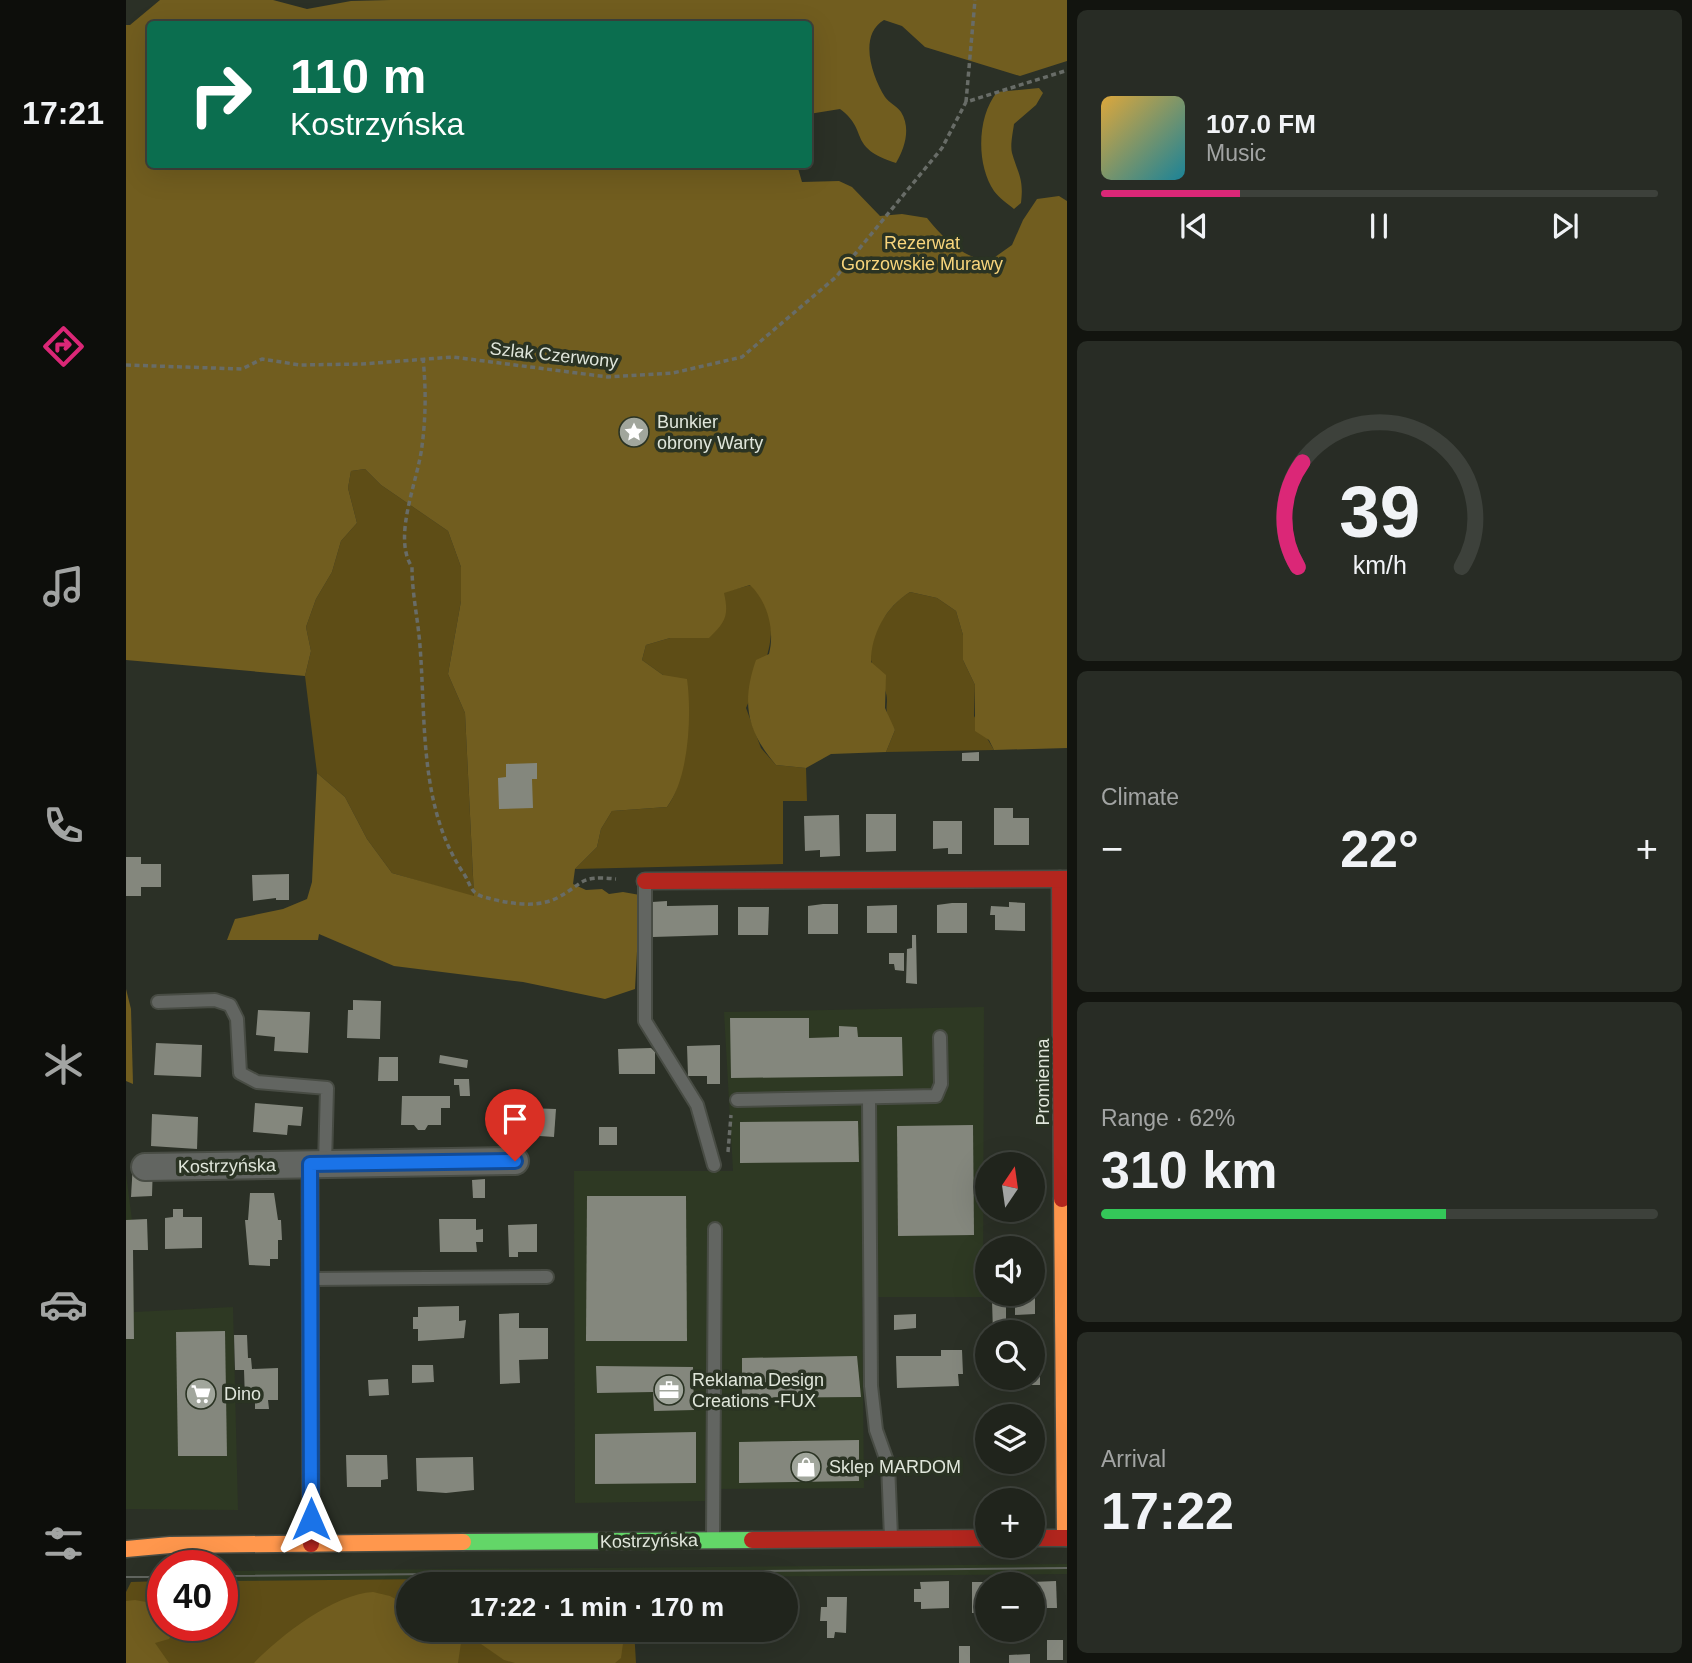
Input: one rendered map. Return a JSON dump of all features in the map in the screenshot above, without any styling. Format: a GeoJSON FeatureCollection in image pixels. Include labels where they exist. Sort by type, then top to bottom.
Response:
{"type":"FeatureCollection","features":[{"type":"Feature","properties":{"kind":"street","name":"Promienna"},"geometry":{"type":"LineString","coordinates":[[645,881],[1064,879],[1066,1538]]}},
{"type":"Feature","properties":{"kind":"street","name":"Kostrzyńska"},"geometry":{"type":"LineString","coordinates":[[145,1167],[515,1161]]}},
{"type":"Feature","properties":{"kind":"street"},"geometry":{"type":"LineString","coordinates":[[311,1544],[311,1279],[317,1164]]}},
{"type":"Feature","properties":{"kind":"street","name":"Kostrzyńska"},"geometry":{"type":"LineString","coordinates":[[126,1542],[163,1545],[975,1538]]}},
{"type":"Feature","properties":{"kind":"street"},"geometry":{"type":"LineString","coordinates":[[1045,1538],[1066,1538]]}},
{"type":"Feature","properties":{"kind":"street","name":"Kostrzyńska"},"geometry":{"type":"LineString","coordinates":[[126,1549],[163,1545]]}},
{"type":"Feature","properties":{"kind":"lane"},"geometry":{"type":"LineString","coordinates":[[645,881],[645,1021],[697,1105],[714,1166]]}},
{"type":"Feature","properties":{"kind":"lane"},"geometry":{"type":"LineString","coordinates":[[158,1002],[215,1000],[230,1005],[237,1019],[240,1073],[257,1082],[327,1088],[317,1164]]}},
{"type":"Feature","properties":{"kind":"lane"},"geometry":{"type":"LineString","coordinates":[[737,1100],[936,1096],[941,1084],[940,1037]]}},
{"type":"Feature","properties":{"kind":"lane"},"geometry":{"type":"LineString","coordinates":[[869,1099],[871,1386],[876,1430],[888,1464],[891,1539]]}},
{"type":"Feature","properties":{"kind":"lane"},"geometry":{"type":"LineString","coordinates":[[713,1540],[715,1229]]}},
{"type":"Feature","properties":{"kind":"lane"},"geometry":{"type":"LineString","coordinates":[[311,1279],[547,1277]]}},
{"type":"Feature","properties":{"kind":"path"},"geometry":{"type":"LineString","coordinates":[[975,0],[966,102],[1067,70]]}},
{"type":"Feature","properties":{"kind":"path","name":"Szlak Czerwony"},"geometry":{"type":"LineString","coordinates":[[126,365],[242,369],[262,359],[300,365],[362,364],[453,357],[608,377],[673,373],[742,358],[836,278],[942,148],[966,102]]}},
{"type":"Feature","properties":{"kind":"path"},"geometry":{"type":"LineString","coordinates":[[423,358],[424,424],[417,480],[405,514],[405,555],[412,566],[425,718],[424,744],[432,798],[452,860],[473,893],[519,904],[556,898],[578,882],[598,877],[645,881]]}},
{"type":"Feature","properties":{"kind":"path"},"geometry":{"type":"LineString","coordinates":[[714,1166],[723,1164],[727,1158],[729,1122],[737,1100]]}},
{"type":"Feature","properties":{"kind":"shaded area"},"geometry":{"type":"Polygon","coordinates":[[[365,469],[381,485],[448,531],[461,567],[461,601],[448,674],[465,713],[474,897],[392,873],[367,839],[345,797],[317,773],[305,676],[311,651],[306,627],[316,599],[332,572],[341,541],[357,523],[348,488],[351,471],[365,469]]]}},
{"type":"Feature","properties":{"kind":"shaded area"},"geometry":{"type":"Polygon","coordinates":[[[751,585],[763,599],[771,630],[765,661],[746,708],[761,748],[776,765],[806,768],[807,801],[783,801],[783,864],[575,869],[597,847],[601,829],[612,811],[667,807],[675,793],[680,760],[675,725],[663,675],[642,660],[646,645],[670,638],[698,635],[724,592],[751,585]]]}},
{"type":"Feature","properties":{"kind":"shaded area"},"geometry":{"type":"Polygon","coordinates":[[[910,592],[937,598],[956,611],[963,635],[963,660],[975,685],[974,716],[994,750],[886,752],[895,730],[888,716],[887,695],[872,664],[871,650],[877,630],[888,612],[910,592]]]}},
{"type":"Feature","properties":{"kind":"shaded area"},"geometry":{"type":"Polygon","coordinates":[[[984,1007],[984,1152],[975,1152],[975,1222],[983,1222],[983,1236],[975,1236],[975,1297],[862,1297],[864,1488],[705,1489],[705,1501],[575,1503],[574,1171],[733,1171],[724,1012],[984,1007]]]}},
{"type":"Feature","properties":{"kind":"shaded area"},"geometry":{"type":"Polygon","coordinates":[[[126,1174],[132,1220],[134,1312],[233,1307],[238,1510],[126,1509],[126,1174]]]}},
{"type":"Feature","properties":{"kind":"shaded area"},"geometry":{"type":"Polygon","coordinates":[[[1067,1564],[1067,1574],[975,1572],[975,1575],[798,1576],[798,1572],[396,1572],[396,1580],[238,1581],[238,1571],[1067,1564]]]}},
{"type":"Feature","properties":{"kind":"shaded area"},"geometry":{"type":"Polygon","coordinates":[[[396,1579],[396,1642],[635,1642],[636,1663],[126,1663],[126,1592],[131,1582],[147,1582],[147,1641],[238,1641],[238,1581],[396,1579]]]}},
{"type":"Feature","properties":{"kind":"green space","name":"Rezerwat Gorzowskie Murawy"},"geometry":{"type":"Polygon","coordinates":[[[160,0],[273,0],[307,9],[351,1],[390,0],[1067,0],[1067,61],[1020,76],[925,47],[902,26],[884,20],[876,27],[869,46],[872,68],[885,97],[901,112],[906,125],[904,144],[896,163],[870,151],[849,117],[840,109],[812,114],[812,21],[147,21],[147,168],[798,168],[802,182],[839,181],[852,187],[880,216],[902,214],[927,218],[954,246],[988,262],[1012,245],[1023,220],[1037,199],[1059,196],[1067,201],[1067,748],[994,750],[989,740],[975,731],[975,685],[963,660],[963,635],[956,611],[937,598],[910,592],[887,613],[877,632],[872,652],[871,662],[886,675],[885,708],[895,730],[886,752],[831,754],[806,768],[776,765],[753,728],[748,703],[751,675],[756,660],[769,654],[771,645],[766,608],[750,585],[724,593],[725,618],[709,638],[670,638],[646,645],[642,660],[663,675],[687,679],[689,728],[680,780],[667,807],[612,811],[601,829],[597,847],[575,869],[573,884],[586,890],[602,889],[609,894],[623,892],[640,895],[635,989],[605,999],[523,982],[394,966],[319,934],[318,940],[227,940],[235,919],[283,909],[307,899],[312,882],[317,773],[345,797],[367,839],[392,873],[474,896],[465,713],[448,674],[461,601],[461,567],[448,531],[381,485],[365,469],[351,471],[348,488],[357,523],[341,541],[332,572],[316,599],[306,627],[311,651],[305,676],[126,660],[126,25],[130,25],[160,0]]]}},
{"type":"Feature","properties":{"kind":"green space"},"geometry":{"type":"Polygon","coordinates":[[[1039,88],[1043,93],[1036,105],[1014,124],[1011,150],[1020,176],[1022,195],[1021,203],[1014,209],[996,194],[988,180],[982,154],[983,127],[990,102],[997,92],[1039,88]]]}},
{"type":"Feature","properties":{"kind":"green space"},"geometry":{"type":"Polygon","coordinates":[[[126,989],[131,1009],[133,1084],[126,1081],[126,989]]]}},
{"type":"Feature","properties":{"kind":"green space"},"geometry":{"type":"Polygon","coordinates":[[[373,1592],[396,1599],[396,1642],[461,1642],[458,1663],[254,1663],[278,1640],[309,1618],[358,1594],[373,1592]]]}},
{"type":"Feature","properties":{"kind":"green space"},"geometry":{"type":"Polygon","coordinates":[[[126,1601],[147,1602],[147,1641],[162,1641],[155,1643],[169,1663],[126,1663],[126,1601]]]}},
{"type":"Feature","properties":{"kind":"green space"},"geometry":{"type":"Polygon","coordinates":[[[623,1642],[621,1658],[615,1663],[515,1663],[504,1660],[481,1644],[623,1642]]]}},
{"type":"Feature","properties":{"kind":"building"},"geometry":{"type":"Polygon","coordinates":[[[979,752],[979,761],[962,761],[962,753],[979,752]]]}},
{"type":"Feature","properties":{"kind":"building"},"geometry":{"type":"Polygon","coordinates":[[[537,763],[537,779],[532,779],[533,808],[499,809],[498,778],[506,777],[506,764],[537,763]]]}},
{"type":"Feature","properties":{"kind":"building"},"geometry":{"type":"Polygon","coordinates":[[[994,808],[1013,808],[1013,818],[1029,818],[1029,845],[994,845],[994,808]]]}},
{"type":"Feature","properties":{"kind":"building"},"geometry":{"type":"Polygon","coordinates":[[[866,814],[896,814],[896,851],[866,852],[866,814]]]}},
{"type":"Feature","properties":{"kind":"building"},"geometry":{"type":"Polygon","coordinates":[[[839,815],[840,856],[820,857],[820,850],[805,851],[804,816],[839,815]]]}},
{"type":"Feature","properties":{"kind":"building"},"geometry":{"type":"Polygon","coordinates":[[[933,821],[962,821],[962,854],[948,854],[948,848],[933,849],[933,821]]]}},
{"type":"Feature","properties":{"kind":"building"},"geometry":{"type":"Polygon","coordinates":[[[126,857],[141,857],[141,864],[161,864],[161,887],[141,887],[141,896],[126,896],[126,857]]]}},
{"type":"Feature","properties":{"kind":"building"},"geometry":{"type":"Polygon","coordinates":[[[289,874],[289,900],[276,898],[253,901],[252,875],[289,874]]]}},
{"type":"Feature","properties":{"kind":"building"},"geometry":{"type":"Polygon","coordinates":[[[667,901],[667,906],[718,905],[718,935],[653,937],[652,902],[667,901]]]}},
{"type":"Feature","properties":{"kind":"building"},"geometry":{"type":"Polygon","coordinates":[[[1009,902],[1025,903],[1025,931],[995,930],[995,915],[990,915],[991,906],[1009,907],[1009,902]]]}},
{"type":"Feature","properties":{"kind":"building"},"geometry":{"type":"Polygon","coordinates":[[[967,903],[967,933],[937,933],[937,905],[967,903]]]}},
{"type":"Feature","properties":{"kind":"building"},"geometry":{"type":"Polygon","coordinates":[[[838,904],[838,934],[808,934],[808,906],[838,904]]]}},
{"type":"Feature","properties":{"kind":"building"},"geometry":{"type":"Polygon","coordinates":[[[897,905],[897,933],[867,933],[867,906],[897,905]]]}},
{"type":"Feature","properties":{"kind":"building"},"geometry":{"type":"Polygon","coordinates":[[[738,907],[769,907],[768,935],[738,935],[738,907]]]}},
{"type":"Feature","properties":{"kind":"building"},"geometry":{"type":"Polygon","coordinates":[[[912,935],[916,935],[917,984],[906,983],[907,949],[912,948],[912,935]]]}},
{"type":"Feature","properties":{"kind":"building"},"geometry":{"type":"Polygon","coordinates":[[[889,953],[904,953],[904,971],[895,970],[894,964],[889,964],[889,953]]]}},
{"type":"Feature","properties":{"kind":"building"},"geometry":{"type":"Polygon","coordinates":[[[353,1000],[381,1001],[380,1039],[347,1038],[348,1010],[353,1010],[353,1000]]]}},
{"type":"Feature","properties":{"kind":"building"},"geometry":{"type":"Polygon","coordinates":[[[258,1010],[310,1012],[308,1053],[274,1051],[275,1037],[256,1035],[258,1010]]]}},
{"type":"Feature","properties":{"kind":"building"},"geometry":{"type":"Polygon","coordinates":[[[730,1018],[809,1018],[809,1038],[839,1037],[839,1026],[857,1027],[858,1037],[902,1037],[903,1076],[731,1078],[730,1018]]]}},
{"type":"Feature","properties":{"kind":"building"},"geometry":{"type":"Polygon","coordinates":[[[156,1043],[202,1045],[201,1077],[154,1075],[156,1043]]]}},
{"type":"Feature","properties":{"kind":"building"},"geometry":{"type":"Polygon","coordinates":[[[720,1045],[720,1084],[707,1084],[707,1076],[688,1076],[687,1046],[720,1045]]]}},
{"type":"Feature","properties":{"kind":"building"},"geometry":{"type":"Polygon","coordinates":[[[651,1048],[655,1052],[655,1074],[619,1074],[618,1049],[651,1048]]]}},
{"type":"Feature","properties":{"kind":"building"},"geometry":{"type":"Polygon","coordinates":[[[440,1055],[468,1060],[467,1068],[439,1063],[440,1055]]]}},
{"type":"Feature","properties":{"kind":"building"},"geometry":{"type":"Polygon","coordinates":[[[379,1057],[398,1057],[398,1081],[378,1081],[379,1057]]]}},
{"type":"Feature","properties":{"kind":"building"},"geometry":{"type":"Polygon","coordinates":[[[454,1079],[469,1079],[470,1096],[460,1096],[459,1085],[454,1085],[454,1079]]]}},
{"type":"Feature","properties":{"kind":"building"},"geometry":{"type":"Polygon","coordinates":[[[402,1096],[450,1096],[450,1108],[441,1108],[441,1125],[428,1125],[425,1130],[418,1130],[414,1125],[401,1125],[402,1096]]]}},
{"type":"Feature","properties":{"kind":"building"},"geometry":{"type":"Polygon","coordinates":[[[255,1103],[303,1107],[301,1126],[288,1125],[287,1135],[253,1132],[255,1103]]]}},
{"type":"Feature","properties":{"kind":"building"},"geometry":{"type":"Polygon","coordinates":[[[526,1108],[556,1109],[554,1137],[525,1135],[526,1108]]]}},
{"type":"Feature","properties":{"kind":"building"},"geometry":{"type":"Polygon","coordinates":[[[152,1114],[198,1117],[197,1149],[151,1146],[152,1114]]]}},
{"type":"Feature","properties":{"kind":"building"},"geometry":{"type":"Polygon","coordinates":[[[858,1121],[859,1162],[740,1163],[740,1122],[858,1121]]]}},
{"type":"Feature","properties":{"kind":"building"},"geometry":{"type":"Polygon","coordinates":[[[973,1125],[974,1235],[898,1236],[897,1126],[973,1125]]]}},
{"type":"Feature","properties":{"kind":"building"},"geometry":{"type":"Polygon","coordinates":[[[599,1127],[617,1127],[617,1145],[599,1145],[599,1127]]]}},
{"type":"Feature","properties":{"kind":"building"},"geometry":{"type":"Polygon","coordinates":[[[133,1162],[153,1163],[152,1196],[131,1197],[133,1162]]]}},
{"type":"Feature","properties":{"kind":"building"},"geometry":{"type":"Polygon","coordinates":[[[485,1179],[485,1198],[473,1198],[472,1180],[485,1179]]]}},
{"type":"Feature","properties":{"kind":"building"},"geometry":{"type":"Polygon","coordinates":[[[250,1193],[274,1193],[278,1220],[281,1220],[282,1240],[278,1240],[278,1259],[270,1259],[270,1266],[249,1265],[245,1220],[248,1220],[250,1193]]]}},
{"type":"Feature","properties":{"kind":"building"},"geometry":{"type":"Polygon","coordinates":[[[587,1196],[686,1196],[687,1341],[586,1341],[587,1196]]]}},
{"type":"Feature","properties":{"kind":"building"},"geometry":{"type":"Polygon","coordinates":[[[173,1209],[183,1209],[183,1217],[202,1217],[202,1248],[165,1249],[165,1218],[173,1217],[173,1209]]]}},
{"type":"Feature","properties":{"kind":"building"},"geometry":{"type":"Polygon","coordinates":[[[147,1219],[148,1250],[133,1250],[134,1339],[126,1339],[126,1220],[147,1219]]]}},
{"type":"Feature","properties":{"kind":"building"},"geometry":{"type":"Polygon","coordinates":[[[439,1219],[476,1219],[476,1230],[483,1229],[483,1242],[476,1242],[477,1252],[440,1252],[439,1219]]]}},
{"type":"Feature","properties":{"kind":"building"},"geometry":{"type":"Polygon","coordinates":[[[537,1224],[537,1252],[518,1252],[518,1257],[509,1257],[508,1225],[537,1224]]]}},
{"type":"Feature","properties":{"kind":"building"},"geometry":{"type":"Polygon","coordinates":[[[459,1306],[459,1321],[466,1320],[464,1338],[418,1341],[418,1329],[413,1329],[413,1317],[418,1317],[418,1307],[459,1306]]]}},
{"type":"Feature","properties":{"kind":"building"},"geometry":{"type":"Polygon","coordinates":[[[992,1306],[1006,1306],[1006,1320],[993,1320],[992,1306]]]}},
{"type":"Feature","properties":{"kind":"building"},"geometry":{"type":"Polygon","coordinates":[[[1015,1306],[1035,1306],[1035,1314],[1015,1315],[1015,1306]]]}},
{"type":"Feature","properties":{"kind":"building"},"geometry":{"type":"Polygon","coordinates":[[[519,1313],[519,1328],[548,1328],[548,1359],[519,1360],[520,1383],[500,1384],[499,1314],[519,1313]]]}},
{"type":"Feature","properties":{"kind":"building"},"geometry":{"type":"Polygon","coordinates":[[[916,1314],[916,1328],[894,1330],[894,1315],[916,1314]]]}},
{"type":"Feature","properties":{"kind":"building","name":"Dino"},"geometry":{"type":"Polygon","coordinates":[[[225,1331],[227,1456],[178,1456],[176,1332],[225,1331]]]}},
{"type":"Feature","properties":{"kind":"building"},"geometry":{"type":"Polygon","coordinates":[[[234,1335],[247,1335],[248,1358],[251,1358],[252,1369],[278,1368],[278,1400],[268,1400],[269,1409],[255,1409],[255,1400],[245,1400],[244,1370],[235,1370],[234,1335]]]}},
{"type":"Feature","properties":{"kind":"building"},"geometry":{"type":"Polygon","coordinates":[[[941,1350],[962,1350],[963,1374],[958,1374],[959,1386],[897,1388],[896,1356],[941,1356],[941,1350]]]}},
{"type":"Feature","properties":{"kind":"building"},"geometry":{"type":"Polygon","coordinates":[[[857,1356],[861,1397],[742,1398],[742,1358],[857,1356]]]}},
{"type":"Feature","properties":{"kind":"building"},"geometry":{"type":"Polygon","coordinates":[[[412,1365],[433,1365],[434,1382],[412,1383],[412,1365]]]}},
{"type":"Feature","properties":{"kind":"building"},"geometry":{"type":"Polygon","coordinates":[[[596,1366],[693,1367],[694,1410],[654,1411],[653,1392],[597,1393],[596,1366]]]}},
{"type":"Feature","properties":{"kind":"building"},"geometry":{"type":"Polygon","coordinates":[[[388,1379],[389,1395],[369,1396],[368,1380],[388,1379]]]}},
{"type":"Feature","properties":{"kind":"building"},"geometry":{"type":"Polygon","coordinates":[[[696,1432],[696,1483],[595,1484],[595,1434],[696,1432]]]}},
{"type":"Feature","properties":{"kind":"building"},"geometry":{"type":"Polygon","coordinates":[[[859,1440],[859,1481],[739,1483],[739,1442],[859,1440]]]}},
{"type":"Feature","properties":{"kind":"building"},"geometry":{"type":"Polygon","coordinates":[[[346,1455],[387,1455],[388,1479],[381,1480],[381,1487],[347,1487],[346,1455]]]}},
{"type":"Feature","properties":{"kind":"building"},"geometry":{"type":"Polygon","coordinates":[[[473,1457],[474,1490],[446,1493],[417,1491],[416,1458],[473,1457]]]}},
{"type":"Feature","properties":{"kind":"building"},"geometry":{"type":"Polygon","coordinates":[[[949,1581],[949,1608],[921,1609],[921,1602],[914,1602],[914,1589],[921,1589],[920,1582],[949,1581]]]}},
{"type":"Feature","properties":{"kind":"building"},"geometry":{"type":"Polygon","coordinates":[[[1045,1581],[1056,1581],[1057,1608],[1045,1608],[1045,1581]]]}},
{"type":"Feature","properties":{"kind":"building"},"geometry":{"type":"Polygon","coordinates":[[[972,1582],[975,1582],[975,1613],[972,1613],[972,1582]]]}},
{"type":"Feature","properties":{"kind":"building"},"geometry":{"type":"Polygon","coordinates":[[[827,1597],[847,1597],[846,1633],[835,1632],[834,1638],[827,1638],[827,1621],[820,1621],[821,1607],[827,1607],[827,1597]]]}},
{"type":"Feature","properties":{"kind":"building"},"geometry":{"type":"Polygon","coordinates":[[[1047,1640],[1063,1640],[1063,1660],[1047,1660],[1047,1640]]]}},
{"type":"Feature","properties":{"kind":"building"},"geometry":{"type":"Polygon","coordinates":[[[959,1646],[970,1646],[970,1663],[959,1663],[959,1646]]]}},
{"type":"Feature","properties":{"kind":"building"},"geometry":{"type":"Polygon","coordinates":[[[1030,1654],[1030,1663],[1009,1663],[1009,1655],[1030,1654]]]}},
{"type":"Feature","properties":{"kind":"tram line"},"geometry":{"type":"LineString","coordinates":[[238,1576],[1067,1568]]}},
{"type":"Feature","properties":{"kind":"tram line"},"geometry":{"type":"LineString","coordinates":[[126,1577],[147,1577]]}},
{"type":"Feature","properties":{"kind":"traffic: fast"},"geometry":{"type":"LineString","coordinates":[[463,1542],[752,1540]]}},
{"type":"Feature","properties":{"kind":"traffic: slow"},"geometry":{"type":"LineString","coordinates":[[1062,1199],[1065,1538]]}},
{"type":"Feature","properties":{"kind":"traffic: slow"},"geometry":{"type":"LineString","coordinates":[[126,1549],[170,1545],[463,1542]]}},
{"type":"Feature","properties":{"kind":"traffic: jam"},"geometry":{"type":"LineString","coordinates":[[1060,879],[1062,1199]]}},
{"type":"Feature","properties":{"kind":"traffic: jam"},"geometry":{"type":"LineString","coordinates":[[645,881],[1067,879]]}},
{"type":"Feature","properties":{"kind":"traffic: jam"},"geometry":{"type":"LineString","coordinates":[[310,1164],[311,1544]]}},
{"type":"Feature","properties":{"kind":"traffic: jam"},"geometry":{"type":"LineString","coordinates":[[752,1540],[975,1538]]}},
{"type":"Feature","properties":{"kind":"traffic: jam"},"geometry":{"type":"LineString","coordinates":[[1045,1538],[1067,1538]]}},
{"type":"Feature","properties":{"kind":"place","name":"Bunkier obrony Warty"},"geometry":{"type":"Point","coordinates":[634,432]}},
{"type":"Feature","properties":{"kind":"place","name":"Reklama Design Creations -FUX"},"geometry":{"type":"Point","coordinates":[669,1390]}},
{"type":"Feature","properties":{"kind":"place","name":"Dino"},"geometry":{"type":"Point","coordinates":[201,1394]}},
{"type":"Feature","properties":{"kind":"place","name":"Sklep MARDOM"},"geometry":{"type":"Point","coordinates":[806,1467]}},
{"type":"Feature","properties":{"kind":"route"},"geometry":{"type":"LineString","coordinates":[[311,1519],[310,1164],[515,1161]]}}]}
